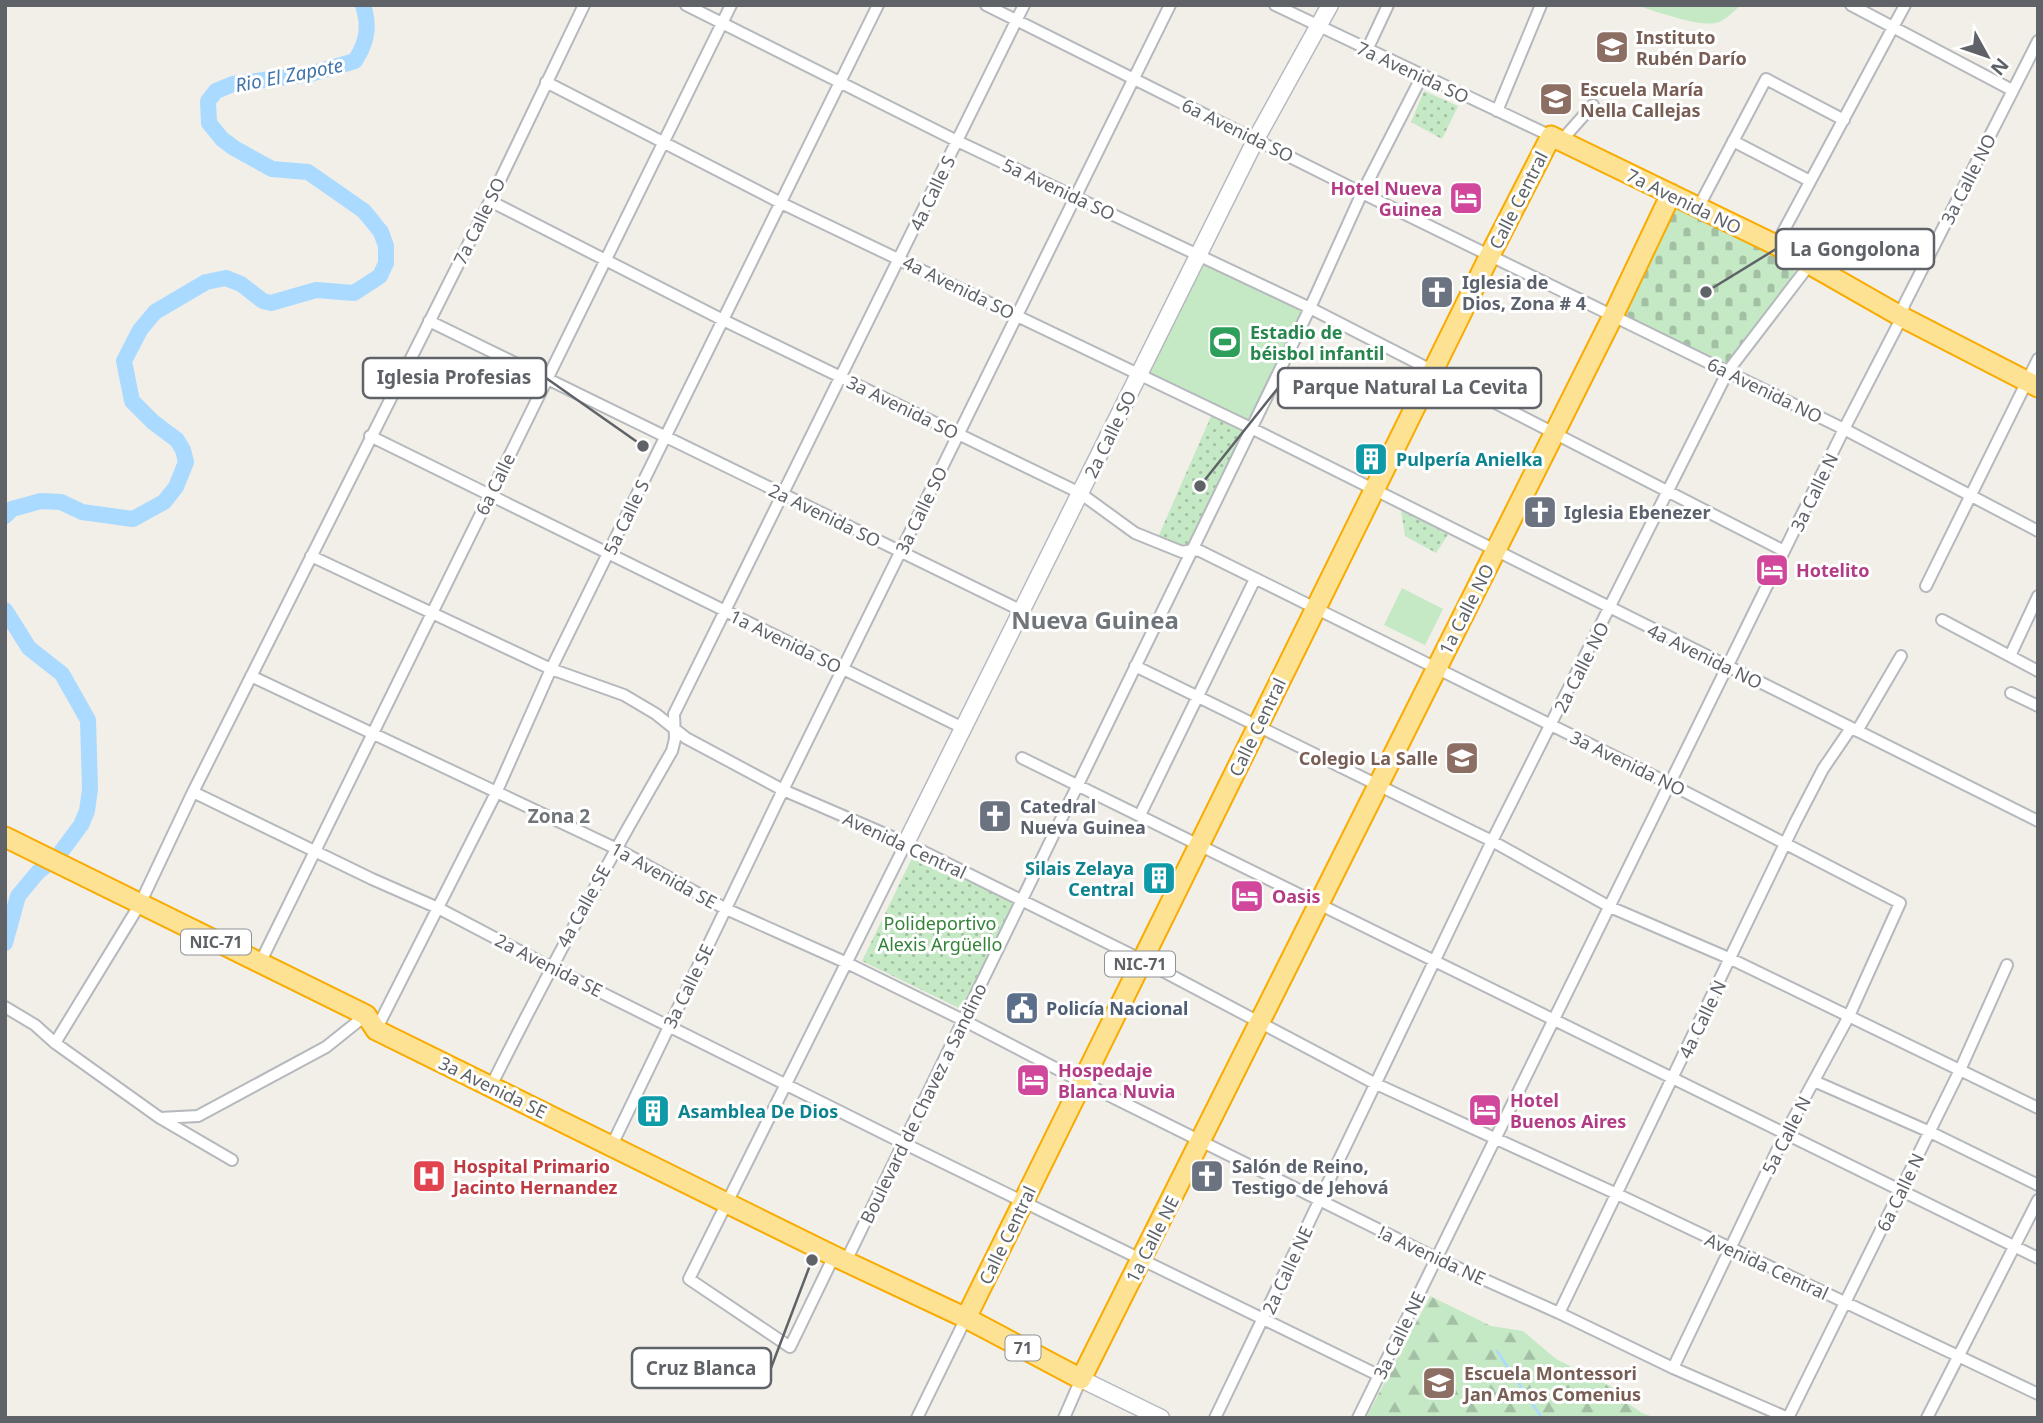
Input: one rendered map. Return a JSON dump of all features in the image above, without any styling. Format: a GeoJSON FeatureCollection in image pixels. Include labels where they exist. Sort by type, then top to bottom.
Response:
{"type":"FeatureCollection","features":[{"type":"Feature","properties":{"kind":"highway","name":"7a Avenida NO"},"geometry":{"type":"LineString","coordinates":[[1556,138],[1776,245],[1902,317],[2032,384]]}},
{"type":"Feature","properties":{"kind":"highway","name":"Calle Central"},"geometry":{"type":"LineString","coordinates":[[965,1318],[1490,255],[1556,138]]}},
{"type":"Feature","properties":{"kind":"highway","name":"1a Calle NO"},"geometry":{"type":"LineString","coordinates":[[1259,1023],[1613,316],[1671,194]]}},
{"type":"Feature","properties":{"kind":"highway","name":"3a Avenida SE"},"geometry":{"type":"LineString","coordinates":[[5,837],[260,963],[491,1086],[965,1318]]}},
{"type":"Feature","properties":{"kind":"highway","name":"1a Calle NE"},"geometry":{"type":"LineString","coordinates":[[1082,1379],[1259,1023]]}},
{"type":"Feature","properties":{"kind":"highway","name":"71"},"geometry":{"type":"LineString","coordinates":[[965,1318],[1082,1379]]}},
{"type":"Feature","properties":{"kind":"street","name":"7a Calle SO"},"geometry":{"type":"LineString","coordinates":[[55,1043],[140,904],[370,436],[490,201],[584,5]]}},
{"type":"Feature","properties":{"kind":"street","name":"5a Avenida SO"},"geometry":{"type":"LineString","coordinates":[[686,5],[957,141],[1310,307],[1784,551]]}},
{"type":"Feature","properties":{"kind":"street","name":"6a Calle"},"geometry":{"type":"LineString","coordinates":[[260,963],[731,5]]}},
{"type":"Feature","properties":{"kind":"street","name":"5a Calle S"},"geometry":{"type":"LineString","coordinates":[[371,1022],[438,908],[496,793],[551,669],[878,5]]}},
{"type":"Feature","properties":{"kind":"street","name":"6a Avenida SO"},"geometry":{"type":"LineString","coordinates":[[986,5],[1490,255]]}},
{"type":"Feature","properties":{"kind":"street","name":"4a Calle S"},"geometry":{"type":"LineString","coordinates":[[726,611],[1024,5]]}},
{"type":"Feature","properties":{"kind":"street","name":"3a Calle SO"},"geometry":{"type":"LineString","coordinates":[[783,790],[1170,5]]}},
{"type":"Feature","properties":{"kind":"street","name":"7a Avenida SO"},"geometry":{"type":"LineString","coordinates":[[1275,5],[1318,28],[1556,138]]}},
{"type":"Feature","properties":{"kind":"street","name":"2a Calle SO"},"geometry":{"type":"LineString","coordinates":[[906,843],[1256,139],[1330,5]]}},
{"type":"Feature","properties":{"kind":"street"},"geometry":{"type":"LineString","coordinates":[[1367,50],[1388,5]]}},
{"type":"Feature","properties":{"kind":"street"},"geometry":{"type":"LineString","coordinates":[[1497,111],[1542,5]]}},
{"type":"Feature","properties":{"kind":"street"},"geometry":{"type":"LineString","coordinates":[[1851,5],[2012,90]]}},
{"type":"Feature","properties":{"kind":"street"},"geometry":{"type":"LineString","coordinates":[[1776,245],[1906,5]]}},
{"type":"Feature","properties":{"kind":"street","name":"3a Calle NO"},"geometry":{"type":"LineString","coordinates":[[1902,317],[1904,305],[2038,41]]}},
{"type":"Feature","properties":{"kind":"street","name":"Boulevard de Chavez a Sandino"},"geometry":{"type":"LineString","coordinates":[[728,1202],[689,1279],[790,1347],[903,1143],[1310,307],[1362,193],[1422,76]]}},
{"type":"Feature","properties":{"kind":"street"},"geometry":{"type":"LineString","coordinates":[[1698,208],[1766,79],[1843,120]]}},
{"type":"Feature","properties":{"kind":"street","name":"4a Avenida SO"},"geometry":{"type":"LineString","coordinates":[[545,82],[781,203],[1251,428],[1373,491]]}},
{"type":"Feature","properties":{"kind":"street"},"geometry":{"type":"LineString","coordinates":[[1556,138],[1593,105]]}},
{"type":"Feature","properties":{"kind":"street"},"geometry":{"type":"LineString","coordinates":[[1733,141],[1810,181]]}},
{"type":"Feature","properties":{"kind":"street","name":"3a Avenida SO"},"geometry":{"type":"LineString","coordinates":[[490,201],[723,320],[1080,493],[1136,533],[1182,552],[1200,551],[1315,609]]}},
{"type":"Feature","properties":{"kind":"street","name":"6a Avenida NO"},"geometry":{"type":"LineString","coordinates":[[1490,255],[1844,429],[2038,531]]}},
{"type":"Feature","properties":{"kind":"street","name":"2a Calle NO"},"geometry":{"type":"LineString","coordinates":[[1374,1083],[1728,371],[1810,264]]}},
{"type":"Feature","properties":{"kind":"street","name":"3a Calle N"},"geometry":{"type":"LineString","coordinates":[[1610,907],[1844,429],[1902,317]]}},
{"type":"Feature","properties":{"kind":"street","name":"2a Avenida SO"},"geometry":{"type":"LineString","coordinates":[[429,321],[1022,611]]}},
{"type":"Feature","properties":{"kind":"street"},"geometry":{"type":"LineString","coordinates":[[1926,586],[1969,495],[2032,384],[2038,359]]}},
{"type":"Feature","properties":{"kind":"street","name":"1a Avenida SO"},"geometry":{"type":"LineString","coordinates":[[370,436],[963,728]]}},
{"type":"Feature","properties":{"kind":"street","name":"4a Avenida NO"},"geometry":{"type":"LineString","coordinates":[[1373,491],[2038,821]]}},
{"type":"Feature","properties":{"kind":"street","name":"Avenida Central"},"geometry":{"type":"LineString","coordinates":[[311,556],[551,669],[624,695],[686,738],[783,790],[906,843],[1021,900],[1142,960],[1374,1083],[1617,1194],[2038,1394]]}},
{"type":"Feature","properties":{"kind":"street"},"geometry":{"type":"LineString","coordinates":[[1140,815],[1255,579]]}},
{"type":"Feature","properties":{"kind":"street"},"geometry":{"type":"LineString","coordinates":[[2010,656],[2038,596]]}},
{"type":"Feature","properties":{"kind":"street","name":"3a Avenida NO"},"geometry":{"type":"LineString","coordinates":[[1315,609],[1670,784],[1900,903]]}},
{"type":"Feature","properties":{"kind":"street","name":"4a Calle SE"},"geometry":{"type":"LineString","coordinates":[[491,1086],[550,967],[615,848],[673,751],[674,714],[726,611]]}},
{"type":"Feature","properties":{"kind":"street"},"geometry":{"type":"LineString","coordinates":[[1942,620],[2038,671]]}},
{"type":"Feature","properties":{"kind":"street","name":"4a Calle N"},"geometry":{"type":"LineString","coordinates":[[1559,1313],[1823,769],[1854,730],[1901,656]]}},
{"type":"Feature","properties":{"kind":"street"},"geometry":{"type":"LineString","coordinates":[[1135,666],[1492,841],[1610,907],[1731,958],[2038,1108]]}},
{"type":"Feature","properties":{"kind":"street","name":"1a Avenida SE"},"geometry":{"type":"LineString","coordinates":[[251,676],[615,848],[726,909],[847,963],[1082,1082]]}},
{"type":"Feature","properties":{"kind":"street"},"geometry":{"type":"LineString","coordinates":[[2011,693],[2038,706]]}},
{"type":"Feature","properties":{"kind":"street"},"geometry":{"type":"LineString","coordinates":[[1022,758],[2038,1258]]}},
{"type":"Feature","properties":{"kind":"street","name":"3a Calle SE"},"geometry":{"type":"LineString","coordinates":[[612,1145],[783,790]]}},
{"type":"Feature","properties":{"kind":"street","name":"2a Avenida SE"},"geometry":{"type":"LineString","coordinates":[[193,792],[438,908],[550,967],[903,1143],[1380,1376]]}},
{"type":"Feature","properties":{"kind":"street"},"geometry":{"type":"LineString","coordinates":[[728,1202],[906,843]]}},
{"type":"Feature","properties":{"kind":"street","name":"5a Calle N"},"geometry":{"type":"LineString","coordinates":[[1673,1368],[1785,1134],[1849,1016],[1900,903]]}},
{"type":"Feature","properties":{"kind":"street","name":"3a Calle NE"},"geometry":{"type":"LineString","coordinates":[[1358,1418],[1610,907]]}},
{"type":"Feature","properties":{"kind":"street","name":"6a Calle N"},"geometry":{"type":"LineString","coordinates":[[1788,1418],[1960,1070],[2007,965]]}},
{"type":"Feature","properties":{"kind":"street"},"geometry":{"type":"LineString","coordinates":[[5,1007],[160,1118],[232,1160]]}},
{"type":"Feature","properties":{"kind":"street"},"geometry":{"type":"LineString","coordinates":[[160,1118],[198,1116],[371,1022]]}},
{"type":"Feature","properties":{"kind":"street"},"geometry":{"type":"LineString","coordinates":[[1814,1081],[1930,1132],[2038,1185]]}},
{"type":"Feature","properties":{"kind":"street","name":"!a Avenida NE"},"geometry":{"type":"LineString","coordinates":[[1082,1082],[1436,1258],[1788,1418]]}},
{"type":"Feature","properties":{"kind":"street","name":"2a Calle NE"},"geometry":{"type":"LineString","coordinates":[[1215,1418],[1374,1083]]}},
{"type":"Feature","properties":{"kind":"street"},"geometry":{"type":"LineString","coordinates":[[1927,1418],[2038,1200]]}},
{"type":"Feature","properties":{"kind":"street"},"geometry":{"type":"LineString","coordinates":[[916,1418],[965,1318]]}},
{"type":"Feature","properties":{"kind":"street"},"geometry":{"type":"LineString","coordinates":[[1064,1418],[1082,1379],[1161,1418]]}},
{"type":"Feature","properties":{"kind":"green space"},"geometry":{"type":"Polygon","coordinates":[[[1634,5],[1741,5],[1722,21],[1701,23],[1634,5]]]}},
{"type":"Feature","properties":{"kind":"green space"},"geometry":{"type":"Polygon","coordinates":[[[1424,91],[1458,106],[1442,139],[1411,122],[1424,91]]]}},
{"type":"Feature","properties":{"kind":"green space"},"geometry":{"type":"Polygon","coordinates":[[[1676,206],[1790,262],[1795,272],[1730,364],[1725,365],[1633,323],[1621,313],[1676,206]]]}},
{"type":"Feature","properties":{"kind":"green space","name":"Estadio de béisbol infantil"},"geometry":{"type":"Polygon","coordinates":[[[1201,260],[1305,311],[1249,424],[1145,373],[1201,260]]]}},
{"type":"Feature","properties":{"kind":"green space"},"geometry":{"type":"Polygon","coordinates":[[[1212,414],[1246,431],[1191,544],[1184,549],[1156,542],[1212,414]]]}},
{"type":"Feature","properties":{"kind":"green space"},"geometry":{"type":"Polygon","coordinates":[[[1400,504],[1451,530],[1436,553],[1405,536],[1400,504]]]}},
{"type":"Feature","properties":{"kind":"green space"},"geometry":{"type":"Polygon","coordinates":[[[1402,588],[1443,609],[1425,645],[1384,625],[1402,588]]]}},
{"type":"Feature","properties":{"kind":"green space","name":"Polideportivo Alexis Argüello"},"geometry":{"type":"Polygon","coordinates":[[[914,854],[1018,905],[965,1011],[862,961],[914,854]]]}},
{"type":"Feature","properties":{"kind":"green space"},"geometry":{"type":"Polygon","coordinates":[[[1430,1296],[1491,1326],[1523,1331],[1556,1359],[1618,1390],[1629,1404],[1656,1418],[1366,1418],[1430,1296]]]}},
{"type":"Feature","properties":{"kind":"waterway","name":"Rio El Zapote"},"geometry":{"type":"LineString","coordinates":[[5,516],[12,509],[41,501],[61,502],[82,512],[133,519],[164,502],[176,487],[186,462],[183,450],[177,440],[153,422],[132,401],[124,361],[140,330],[155,312],[206,282],[226,278],[241,284],[263,301],[271,303],[316,290],[354,293],[380,276],[386,263],[386,246],[381,232],[364,211],[308,172],[272,169],[234,148],[222,139],[209,123],[208,101],[216,91],[233,84],[310,74],[355,61],[366,34],[363,5]]}},
{"type":"Feature","properties":{"kind":"waterway","name":"Rio El Zapote"},"geometry":{"type":"LineString","coordinates":[[5,610],[29,648],[62,674],[88,720],[90,789],[87,811],[81,825],[58,856],[38,872],[18,896],[5,943]]}},
{"type":"Feature","properties":{"kind":"waterway"},"geometry":{"type":"LineString","coordinates":[[1497,1351],[1542,1418]]}},
{"type":"Feature","properties":{"kind":"place","name":"Instituto Rubén Darío"},"geometry":{"type":"Point","coordinates":[1612,47]}},
{"type":"Feature","properties":{"kind":"place","name":"Escuela María Nella Callejas"},"geometry":{"type":"Point","coordinates":[1556,99]}},
{"type":"Feature","properties":{"kind":"place","name":"Hotel Nueva Guinea"},"geometry":{"type":"Point","coordinates":[1466,198]}},
{"type":"Feature","properties":{"kind":"place","name":"Iglesia de Dios, Zona # 4"},"geometry":{"type":"Point","coordinates":[1437,292]}},
{"type":"Feature","properties":{"kind":"place","name":"La Gongolona"},"geometry":{"type":"Point","coordinates":[1706,292]}},
{"type":"Feature","properties":{"kind":"place","name":"Estadio de béisbol infantil"},"geometry":{"type":"Point","coordinates":[1225,342]}},
{"type":"Feature","properties":{"kind":"place","name":"Iglesia Profesias"},"geometry":{"type":"Point","coordinates":[643,446]}},
{"type":"Feature","properties":{"kind":"place","name":"Pulpería Anielka"},"geometry":{"type":"Point","coordinates":[1371,459]}},
{"type":"Feature","properties":{"kind":"place","name":"Parque Natural La Cevita"},"geometry":{"type":"Point","coordinates":[1200,486]}},
{"type":"Feature","properties":{"kind":"place","name":"Iglesia Ebenezer"},"geometry":{"type":"Point","coordinates":[1540,512]}},
{"type":"Feature","properties":{"kind":"place","name":"Hotelito"},"geometry":{"type":"Point","coordinates":[1772,570]}},
{"type":"Feature","properties":{"kind":"place","name":"Colegio La Salle"},"geometry":{"type":"Point","coordinates":[1462,758]}},
{"type":"Feature","properties":{"kind":"place","name":"Catedral Nueva Guinea"},"geometry":{"type":"Point","coordinates":[995,816]}},
{"type":"Feature","properties":{"kind":"place","name":"Silais Zelaya Central"},"geometry":{"type":"Point","coordinates":[1159,878]}},
{"type":"Feature","properties":{"kind":"place","name":"Oasis"},"geometry":{"type":"Point","coordinates":[1247,896]}},
{"type":"Feature","properties":{"kind":"place","name":"Policía Nacional"},"geometry":{"type":"Point","coordinates":[1022,1008]}},
{"type":"Feature","properties":{"kind":"place","name":"Hospedaje Blanca Nuvia"},"geometry":{"type":"Point","coordinates":[1033,1080]}},
{"type":"Feature","properties":{"kind":"place","name":"Hotel Buenos Aires"},"geometry":{"type":"Point","coordinates":[1485,1110]}},
{"type":"Feature","properties":{"kind":"place","name":"Asamblea De Dios"},"geometry":{"type":"Point","coordinates":[653,1111]}},
{"type":"Feature","properties":{"kind":"place","name":"Hospital Primario Jacinto Hernandez"},"geometry":{"type":"Point","coordinates":[429,1176]}},
{"type":"Feature","properties":{"kind":"place","name":"Salón de Reino, Testigo de Jehová"},"geometry":{"type":"Point","coordinates":[1207,1176]}},
{"type":"Feature","properties":{"kind":"place","name":"Cruz Blanca"},"geometry":{"type":"Point","coordinates":[812,1260]}},
{"type":"Feature","properties":{"kind":"place","name":"Escuela Montessori Jan Amos Comenius"},"geometry":{"type":"Point","coordinates":[1439,1383]}},
{"type":"Feature","properties":{"kind":"district","name":"Nueva Guinea"},"geometry":{"type":"Point","coordinates":[1095,619]}},
{"type":"Feature","properties":{"kind":"district","name":"Zona 2"},"geometry":{"type":"Point","coordinates":[559,816]}}]}
